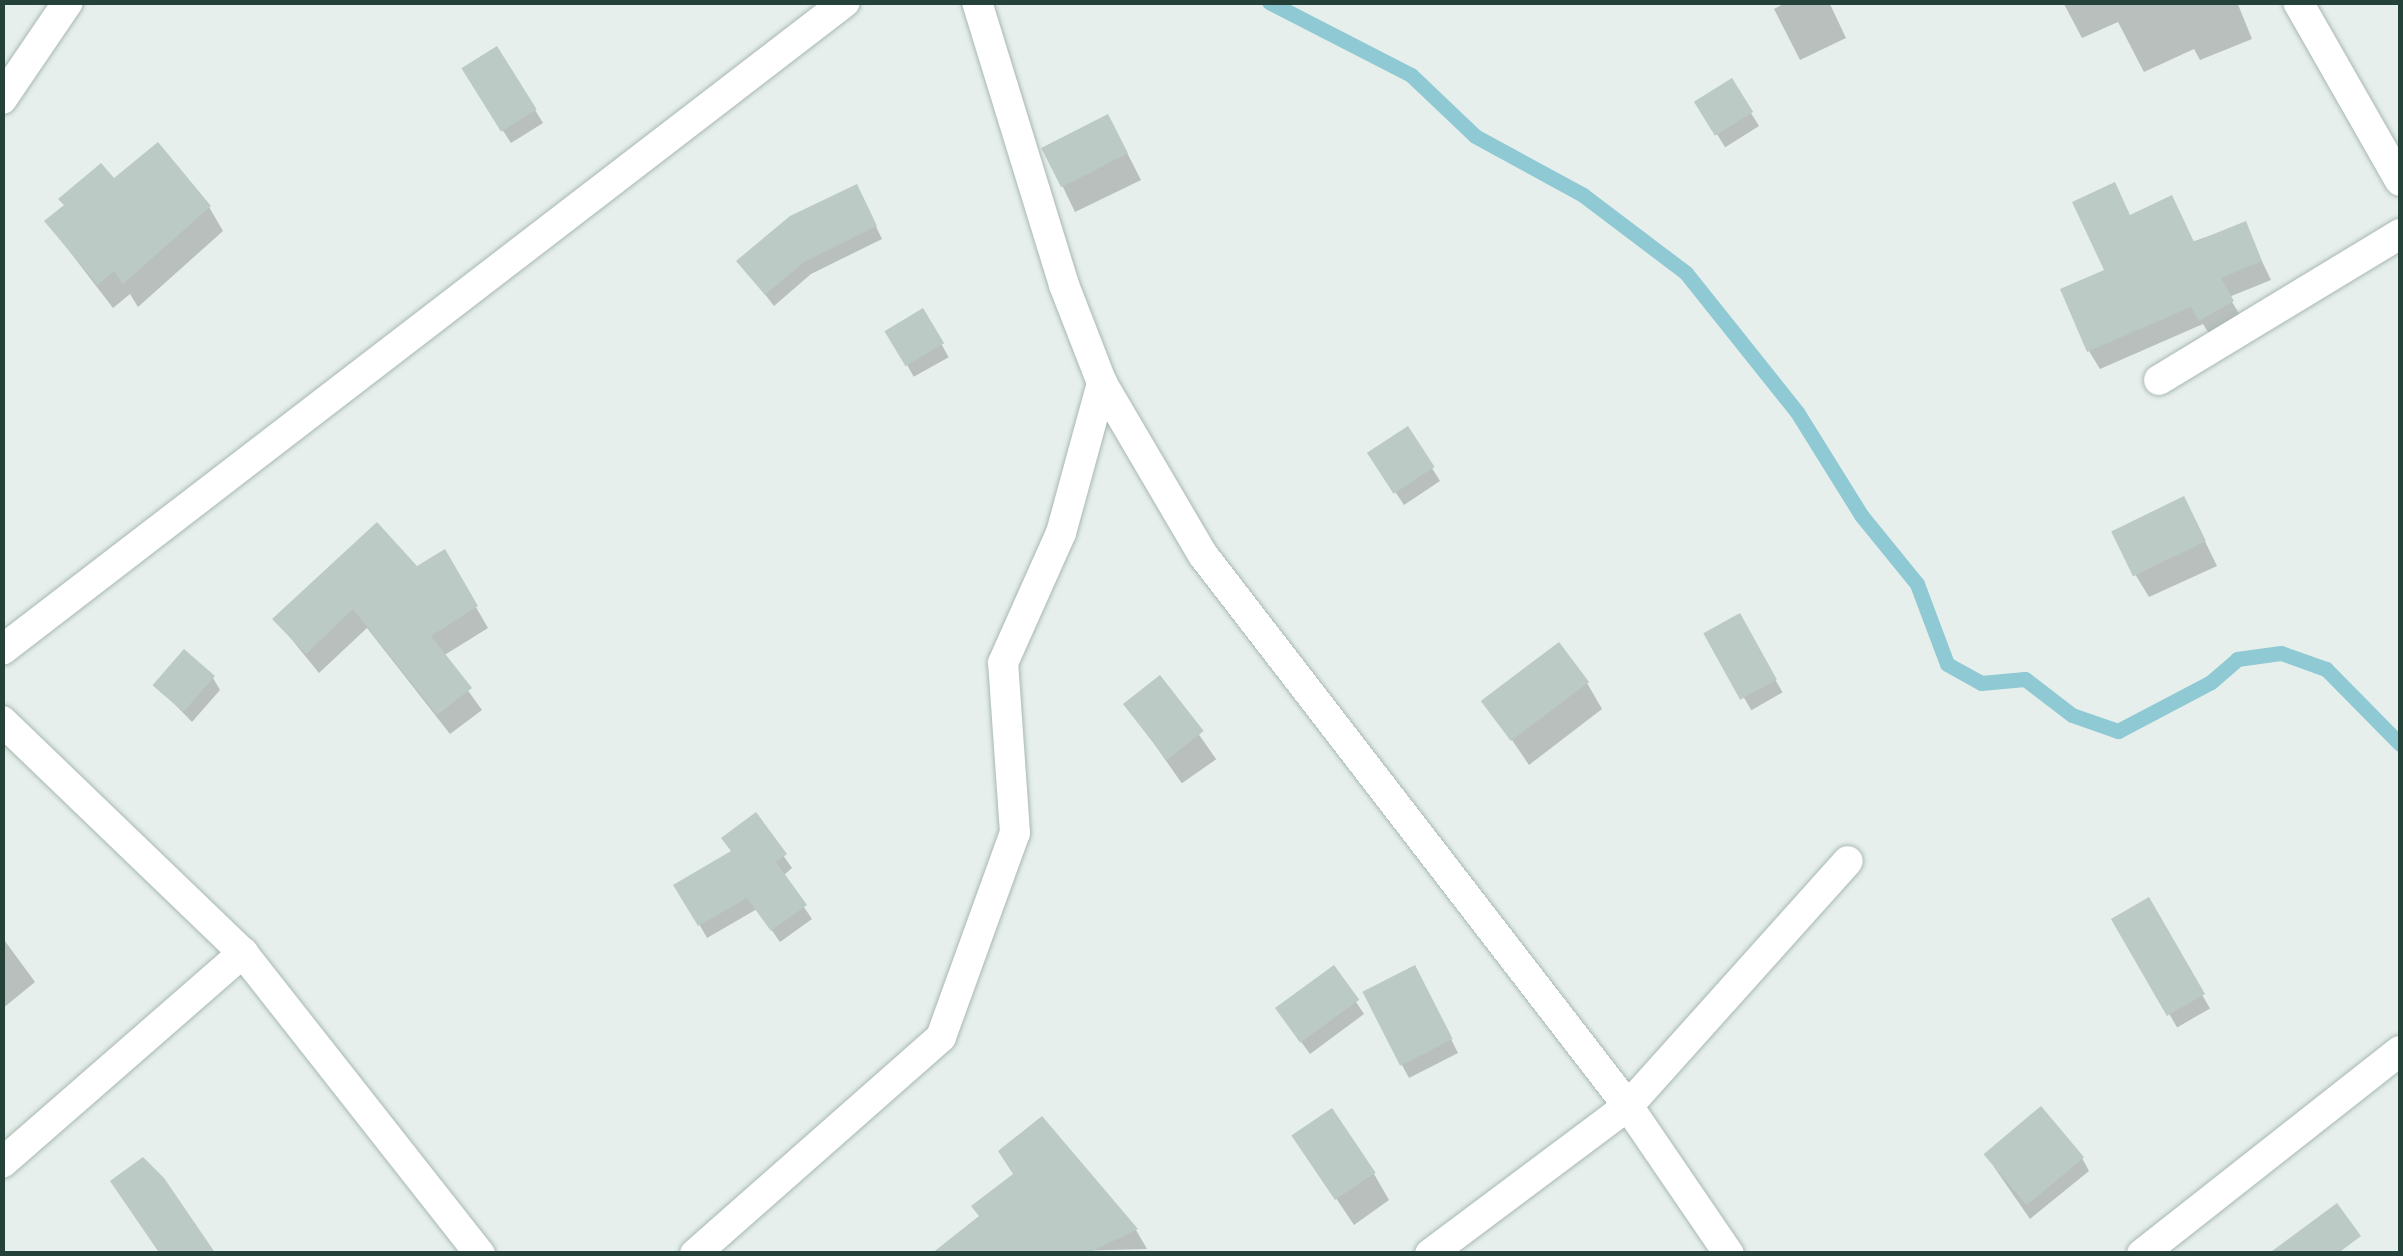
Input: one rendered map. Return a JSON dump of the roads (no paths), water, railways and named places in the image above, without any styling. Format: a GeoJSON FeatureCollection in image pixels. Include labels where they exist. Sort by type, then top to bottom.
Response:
{"type":"FeatureCollection","features":[{"type":"Feature","properties":{"kind":"street"},"geometry":{"type":"LineString","coordinates":[[2,99],[68,2]]}},
{"type":"Feature","properties":{"kind":"street"},"geometry":{"type":"LineString","coordinates":[[2,650],[845,2]]}},
{"type":"Feature","properties":{"kind":"street"},"geometry":{"type":"LineString","coordinates":[[977,2],[1064,285],[1102,384],[1203,556],[1628,1106],[1729,1254]]}},
{"type":"Feature","properties":{"kind":"street"},"geometry":{"type":"LineString","coordinates":[[2298,2],[2400,181]]}},
{"type":"Feature","properties":{"kind":"street"},"geometry":{"type":"LineString","coordinates":[[2159,380],[2400,234]]}},
{"type":"Feature","properties":{"kind":"street"},"geometry":{"type":"LineString","coordinates":[[695,1254],[941,1037],[1015,833],[1003,663],[1061,533],[1102,384]]}},
{"type":"Feature","properties":{"kind":"street"},"geometry":{"type":"LineString","coordinates":[[2,721],[243,953],[480,1254]]}},
{"type":"Feature","properties":{"kind":"street"},"geometry":{"type":"LineString","coordinates":[[1430,1254],[1628,1106],[1848,861]]}},
{"type":"Feature","properties":{"kind":"street"},"geometry":{"type":"LineString","coordinates":[[2,1164],[243,953]]}},
{"type":"Feature","properties":{"kind":"street"},"geometry":{"type":"LineString","coordinates":[[2142,1254],[2400,1050]]}},
{"type":"Feature","properties":{"kind":"waterway"},"geometry":{"type":"LineString","coordinates":[[1269,2],[1411,75],[1475,136],[1583,195],[1686,273],[1797,412],[1861,515],[1917,584],[1947,664],[1981,683],[2025,679],[2072,715],[2118,731],[2211,682],[2237,659],[2281,653],[2326,669],[2400,744]]}}]}
